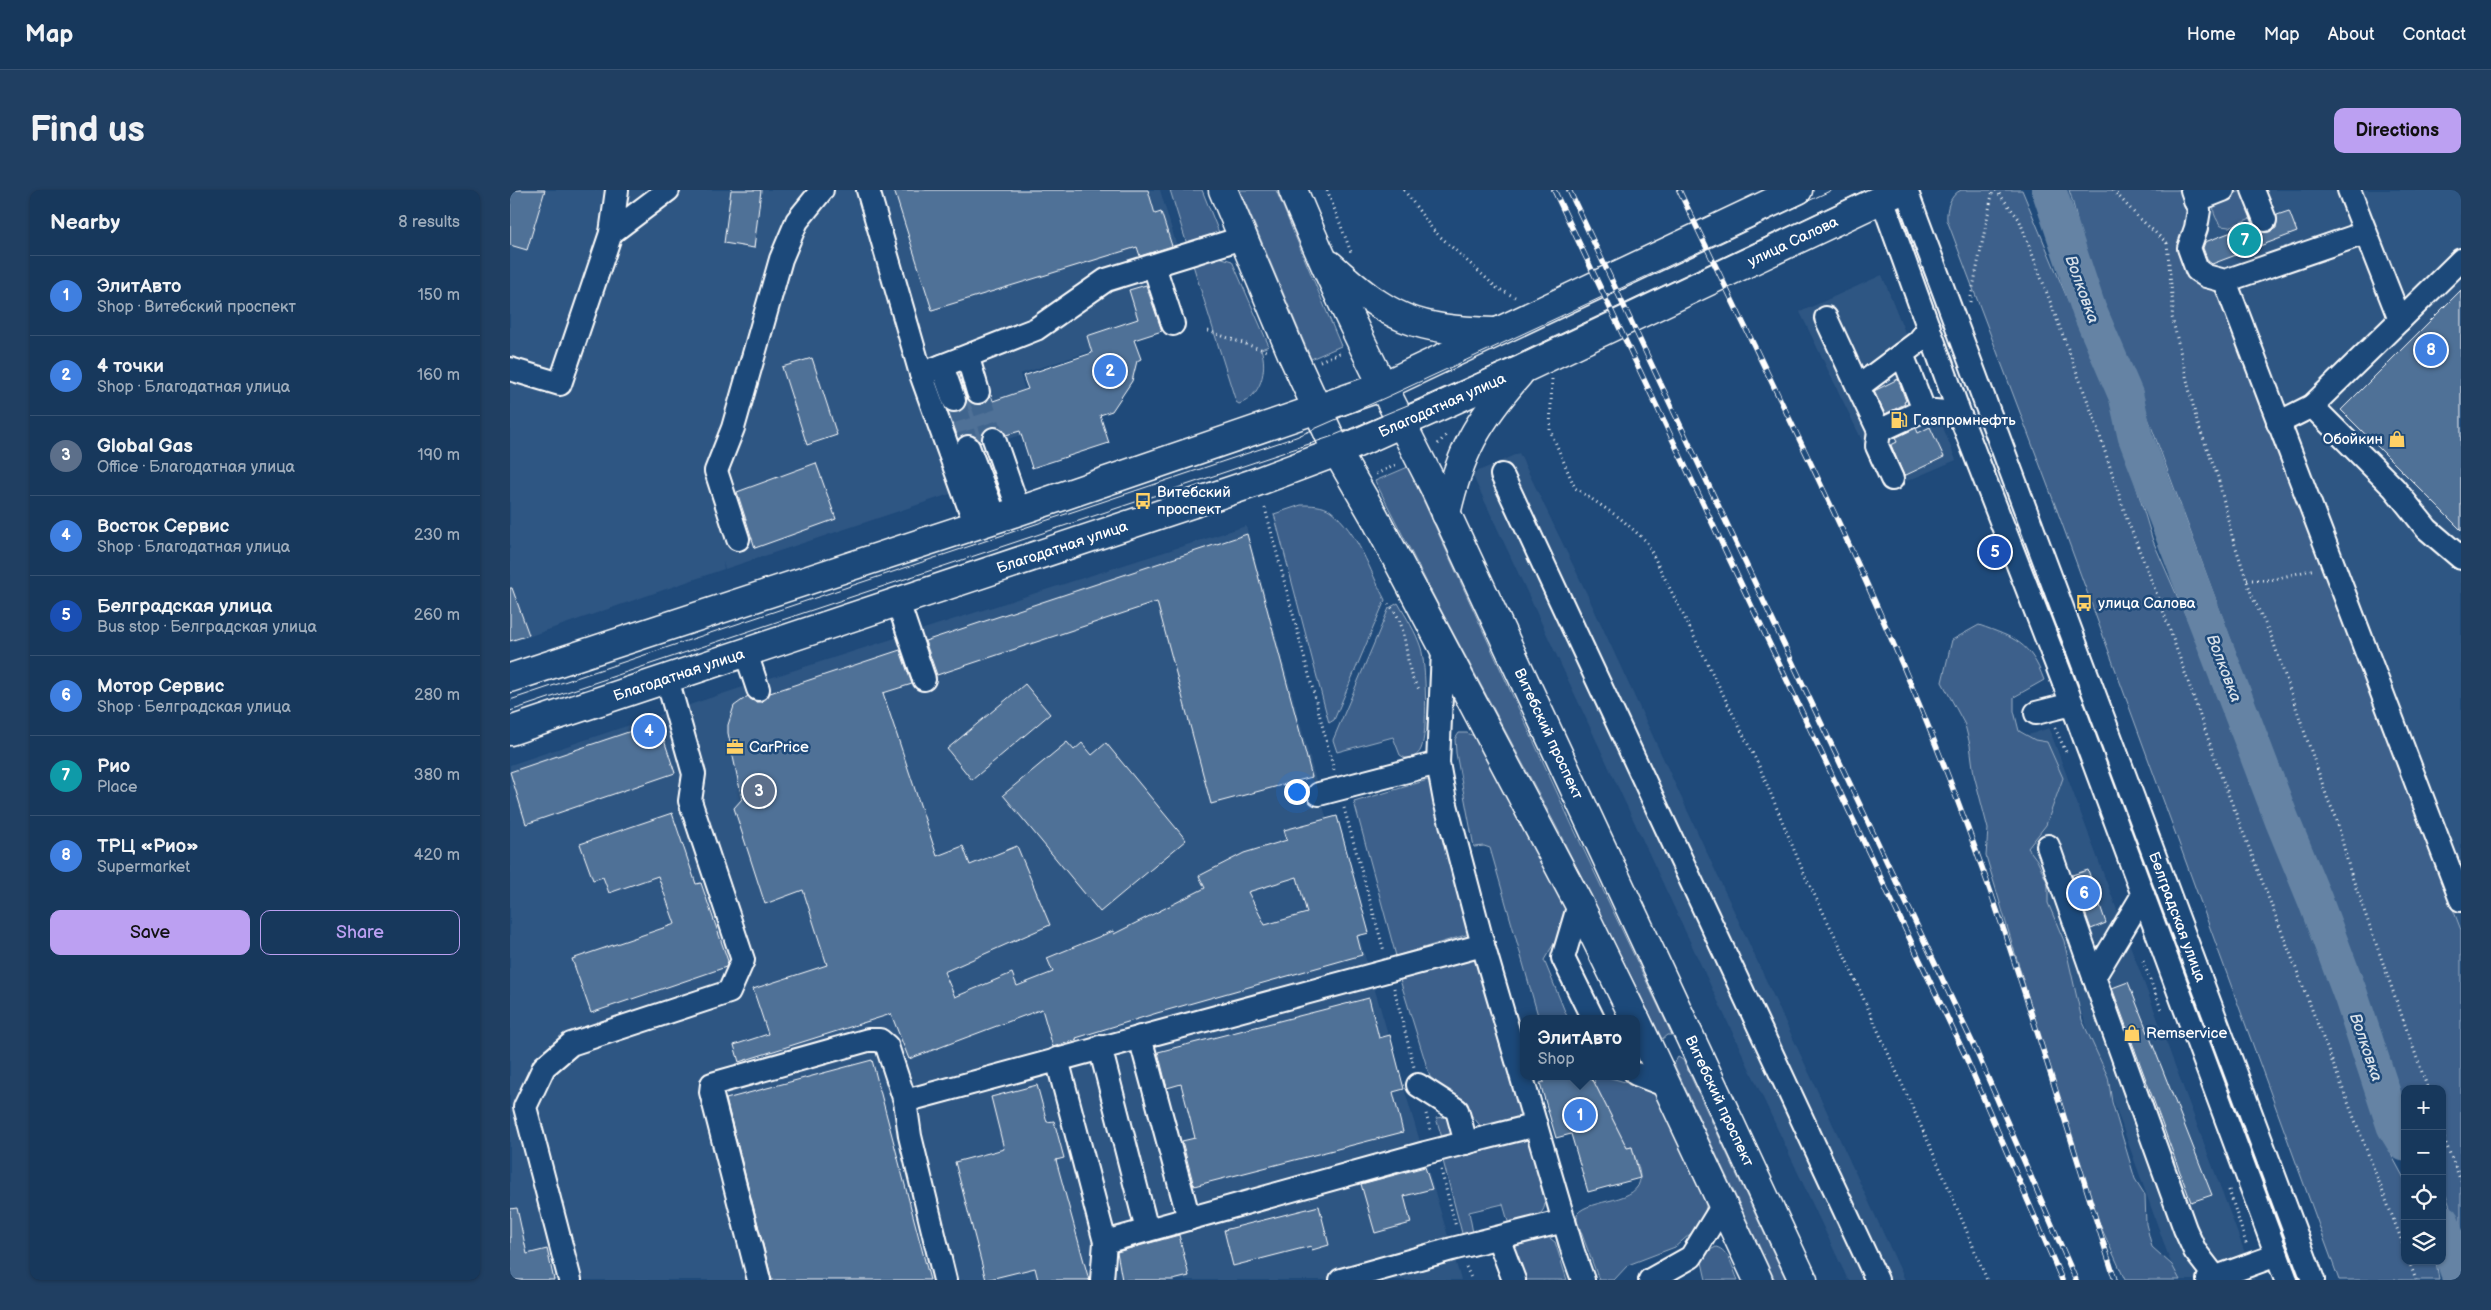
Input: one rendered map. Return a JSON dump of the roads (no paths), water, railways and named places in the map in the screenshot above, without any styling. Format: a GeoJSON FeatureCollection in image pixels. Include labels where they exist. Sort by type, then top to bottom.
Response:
{"type":"FeatureCollection","features":[{"type":"Feature","properties":{"kind":"main road"},"geometry":{"type":"LineString","coordinates":[[1223,190],[1242,238],[1337,452],[1374,516],[1579,904],[1634,1015]]}},
{"type":"Feature","properties":{"kind":"main road"},"geometry":{"type":"LineString","coordinates":[[510,678],[997,518],[1381,387],[1798,190]]}},
{"type":"Feature","properties":{"kind":"main road","name":"улица Салова"},"geometry":{"type":"LineString","coordinates":[[1685,293],[1893,192]]}},
{"type":"Feature","properties":{"kind":"main road","name":"Витебский проспект"},"geometry":{"type":"LineString","coordinates":[[1299,195],[1321,257],[1381,387],[1446,514],[1803,1280]]}},
{"type":"Feature","properties":{"kind":"main road"},"geometry":{"type":"LineString","coordinates":[[1321,257],[1372,302],[1409,321],[1452,329],[1499,332]]}},
{"type":"Feature","properties":{"kind":"main road","name":"Благодатная улица"},"geometry":{"type":"LineString","coordinates":[[510,731],[1263,480],[1337,452],[1524,369],[1685,293]]}},
{"type":"Feature","properties":{"kind":"main road"},"geometry":{"type":"LineString","coordinates":[[1446,514],[1453,482],[1467,446],[1489,412],[1524,369]]}},
{"type":"Feature","properties":{"kind":"main road"},"geometry":{"type":"LineString","coordinates":[[1640,1032],[1654,1075],[1723,1205],[1758,1280]]}},
{"type":"Feature","properties":{"kind":"main road"},"geometry":{"type":"LineString","coordinates":[[1654,1075],[1662,1054],[1673,1047],[1686,1044],[1694,1045]]}},
{"type":"Feature","properties":{"kind":"street"},"geometry":{"type":"LineString","coordinates":[[510,369],[560,384],[611,233],[616,190]]}},
{"type":"Feature","properties":{"kind":"street"},"geometry":{"type":"LineString","coordinates":[[611,233],[668,190]]}},
{"type":"Feature","properties":{"kind":"street"},"geometry":{"type":"LineString","coordinates":[[738,539],[716,471],[733,428],[782,259],[797,222],[822,190]]}},
{"type":"Feature","properties":{"kind":"street"},"geometry":{"type":"LineString","coordinates":[[868,190],[921,374],[997,518]]}},
{"type":"Feature","properties":{"kind":"street"},"geometry":{"type":"LineString","coordinates":[[2223,190],[2194,195],[2199,210],[2196,228],[2189,248],[2197,270],[2206,276],[2225,280],[2365,233]]}},
{"type":"Feature","properties":{"kind":"street"},"geometry":{"type":"LineString","coordinates":[[2253,190],[2265,220]]}},
{"type":"Feature","properties":{"kind":"street"},"geometry":{"type":"LineString","coordinates":[[2349,190],[2400,320]]}},
{"type":"Feature","properties":{"kind":"street","name":"Белградская улица"},"geometry":{"type":"LineString","coordinates":[[1893,192],[1929,328],[2072,704],[2286,1280]]}},
{"type":"Feature","properties":{"kind":"street","name":"Белградская улица"},"geometry":{"type":"LineString","coordinates":[[1893,192],[2313,1280]]}},
{"type":"Feature","properties":{"kind":"street"},"geometry":{"type":"LineString","coordinates":[[921,374],[968,358],[1036,329],[1106,280],[1242,238]]}},
{"type":"Feature","properties":{"kind":"street"},"geometry":{"type":"LineString","coordinates":[[2278,423],[2312,406],[2461,260]]}},
{"type":"Feature","properties":{"kind":"street"},"geometry":{"type":"LineString","coordinates":[[1154,266],[1173,324]]}},
{"type":"Feature","properties":{"kind":"street"},"geometry":{"type":"LineString","coordinates":[[2225,280],[2461,900]]}},
{"type":"Feature","properties":{"kind":"street"},"geometry":{"type":"LineString","coordinates":[[1826,318],[1879,431],[1878,446],[1892,479]]}},
{"type":"Feature","properties":{"kind":"street"},"geometry":{"type":"LineString","coordinates":[[1858,387],[1918,342],[1929,328]]}},
{"type":"Feature","properties":{"kind":"street"},"geometry":{"type":"LineString","coordinates":[[1902,354],[1924,410]]}},
{"type":"Feature","properties":{"kind":"street"},"geometry":{"type":"LineString","coordinates":[[968,358],[978,392]]}},
{"type":"Feature","properties":{"kind":"street"},"geometry":{"type":"LineString","coordinates":[[942,366],[954,400]]}},
{"type":"Feature","properties":{"kind":"street"},"geometry":{"type":"LineString","coordinates":[[2312,406],[2394,488],[2427,529],[2461,558]]}},
{"type":"Feature","properties":{"kind":"street"},"geometry":{"type":"LineString","coordinates":[[1879,431],[1924,410],[1945,412],[1962,418]]}},
{"type":"Feature","properties":{"kind":"street"},"geometry":{"type":"LineString","coordinates":[[994,439],[997,518]]}},
{"type":"Feature","properties":{"kind":"street"},"geometry":{"type":"LineString","coordinates":[[968,447],[997,518]]}},
{"type":"Feature","properties":{"kind":"street"},"geometry":{"type":"LineString","coordinates":[[1502,475],[1877,1280]]}},
{"type":"Feature","properties":{"kind":"street"},"geometry":{"type":"LineString","coordinates":[[898,602],[924,680]]}},
{"type":"Feature","properties":{"kind":"street"},"geometry":{"type":"LineString","coordinates":[[1444,651],[1438,762],[1445,801],[1483,945],[1520,1071]]}},
{"type":"Feature","properties":{"kind":"street"},"geometry":{"type":"LineString","coordinates":[[746,653],[758,689]]}},
{"type":"Feature","properties":{"kind":"street"},"geometry":{"type":"LineString","coordinates":[[570,1280],[525,1107],[544,1067],[571,1044],[729,992],[743,960],[690,801],[694,774],[666,679]]}},
{"type":"Feature","properties":{"kind":"street"},"geometry":{"type":"LineString","coordinates":[[2036,713],[2072,704]]}},
{"type":"Feature","properties":{"kind":"street"},"geometry":{"type":"LineString","coordinates":[[1329,791],[1438,762]]}},
{"type":"Feature","properties":{"kind":"street"},"geometry":{"type":"LineString","coordinates":[[2048,846],[2185,1230],[2195,1251],[2212,1279],[2239,1275],[2277,1255]]}},
{"type":"Feature","properties":{"kind":"street"},"geometry":{"type":"LineString","coordinates":[[2094,976],[2143,895]]}},
{"type":"Feature","properties":{"kind":"street"},"geometry":{"type":"LineString","coordinates":[[1579,904],[1563,958],[1591,1015]]}},
{"type":"Feature","properties":{"kind":"street"},"geometry":{"type":"LineString","coordinates":[[905,1101],[1483,945]]}},
{"type":"Feature","properties":{"kind":"street"},"geometry":{"type":"LineString","coordinates":[[1140,1037],[1189,1219]]}},
{"type":"Feature","properties":{"kind":"street"},"geometry":{"type":"LineString","coordinates":[[759,1280],[711,1092],[712,1084],[868,1040],[880,1040],[887,1046],[905,1101],[910,1136],[945,1280]]}},
{"type":"Feature","properties":{"kind":"street"},"geometry":{"type":"LineString","coordinates":[[1100,1048],[1147,1230]]}},
{"type":"Feature","properties":{"kind":"street"},"geometry":{"type":"LineString","coordinates":[[1056,1059],[1105,1242],[1102,1280]]}},
{"type":"Feature","properties":{"kind":"street"},"geometry":{"type":"LineString","coordinates":[[1523,1080],[1583,1280]]}},
{"type":"Feature","properties":{"kind":"street"},"geometry":{"type":"LineString","coordinates":[[1418,1086],[1457,1110],[1466,1143]]}},
{"type":"Feature","properties":{"kind":"street"},"geometry":{"type":"LineString","coordinates":[[1105,1242],[1436,1150],[1536,1125]]}},
{"type":"Feature","properties":{"kind":"street"},"geometry":{"type":"LineString","coordinates":[[1650,1280],[1680,1273],[1723,1205]]}},
{"type":"Feature","properties":{"kind":"street"},"geometry":{"type":"LineString","coordinates":[[1341,1280],[1564,1221]]}},
{"type":"Feature","properties":{"kind":"street"},"geometry":{"type":"LineString","coordinates":[[1498,1238],[1514,1280]]}},
{"type":"Feature","properties":{"kind":"waterway","name":"Волковка"},"geometry":{"type":"LineString","coordinates":[[2049,190],[2089,310],[2126,396],[2135,436],[2282,820],[2315,900],[2351,996],[2394,1126],[2401,1137]]}},
{"type":"Feature","properties":{"kind":"waterway","name":"Волковка"},"geometry":{"type":"LineString","coordinates":[[2446,1235],[2460,1280]]}},
{"type":"Feature","properties":{"kind":"tunnel"},"geometry":{"type":"LineString","coordinates":[[978,392],[994,439]]}},
{"type":"Feature","properties":{"kind":"tunnel"},"geometry":{"type":"LineString","coordinates":[[954,400],[968,447]]}},
{"type":"Feature","properties":{"kind":"tram line"},"geometry":{"type":"LineString","coordinates":[[510,700],[1296,437],[1387,397],[1832,190]]}},
{"type":"Feature","properties":{"kind":"tram line"},"geometry":{"type":"LineString","coordinates":[[510,711],[1330,437],[1427,397],[1865,190]]}},
{"type":"Feature","properties":{"kind":"railway"},"geometry":{"type":"LineString","coordinates":[[1554,190],[1964,1053],[2062,1280]]}},
{"type":"Feature","properties":{"kind":"railway"},"geometry":{"type":"LineString","coordinates":[[1569,190],[1974,1046],[2076,1280]]}},
{"type":"Feature","properties":{"kind":"railway"},"geometry":{"type":"LineString","coordinates":[[1679,190],[1820,483],[1920,706],[1995,904],[2115,1280]]}},
{"type":"Feature","properties":{"kind":"place","name":"Рио"},"geometry":{"type":"Point","coordinates":[2245,240]}},
{"type":"Feature","properties":{"kind":"place","name":"ТРЦ «Рио»"},"geometry":{"type":"Point","coordinates":[2431,350]}},
{"type":"Feature","properties":{"kind":"place","name":"4 точки"},"geometry":{"type":"Point","coordinates":[1110,371]}},
{"type":"Feature","properties":{"kind":"place","name":"Газпромнефть"},"geometry":{"type":"Point","coordinates":[1899,420]}},
{"type":"Feature","properties":{"kind":"place","name":"Обойкин"},"geometry":{"type":"Point","coordinates":[2397,439]}},
{"type":"Feature","properties":{"kind":"place","name":"Витебский проспект"},"geometry":{"type":"Point","coordinates":[1143,501]}},
{"type":"Feature","properties":{"kind":"place","name":"Белградская улица"},"geometry":{"type":"Point","coordinates":[1995,552]}},
{"type":"Feature","properties":{"kind":"place","name":"улица Салова"},"geometry":{"type":"Point","coordinates":[2084,603]}},
{"type":"Feature","properties":{"kind":"place","name":"Восток Сервис"},"geometry":{"type":"Point","coordinates":[649,731]}},
{"type":"Feature","properties":{"kind":"place","name":"CarPrice"},"geometry":{"type":"Point","coordinates":[735,747]}},
{"type":"Feature","properties":{"kind":"place","name":"Global Gas"},"geometry":{"type":"Point","coordinates":[759,791]}},
{"type":"Feature","properties":{"kind":"place","name":"Мотор Сервис"},"geometry":{"type":"Point","coordinates":[2084,893]}},
{"type":"Feature","properties":{"kind":"place","name":"Remservice"},"geometry":{"type":"Point","coordinates":[2132,1033]}},
{"type":"Feature","properties":{"kind":"place","name":"ЭлитАвто"},"geometry":{"type":"Point","coordinates":[1580,1115]}}]}
